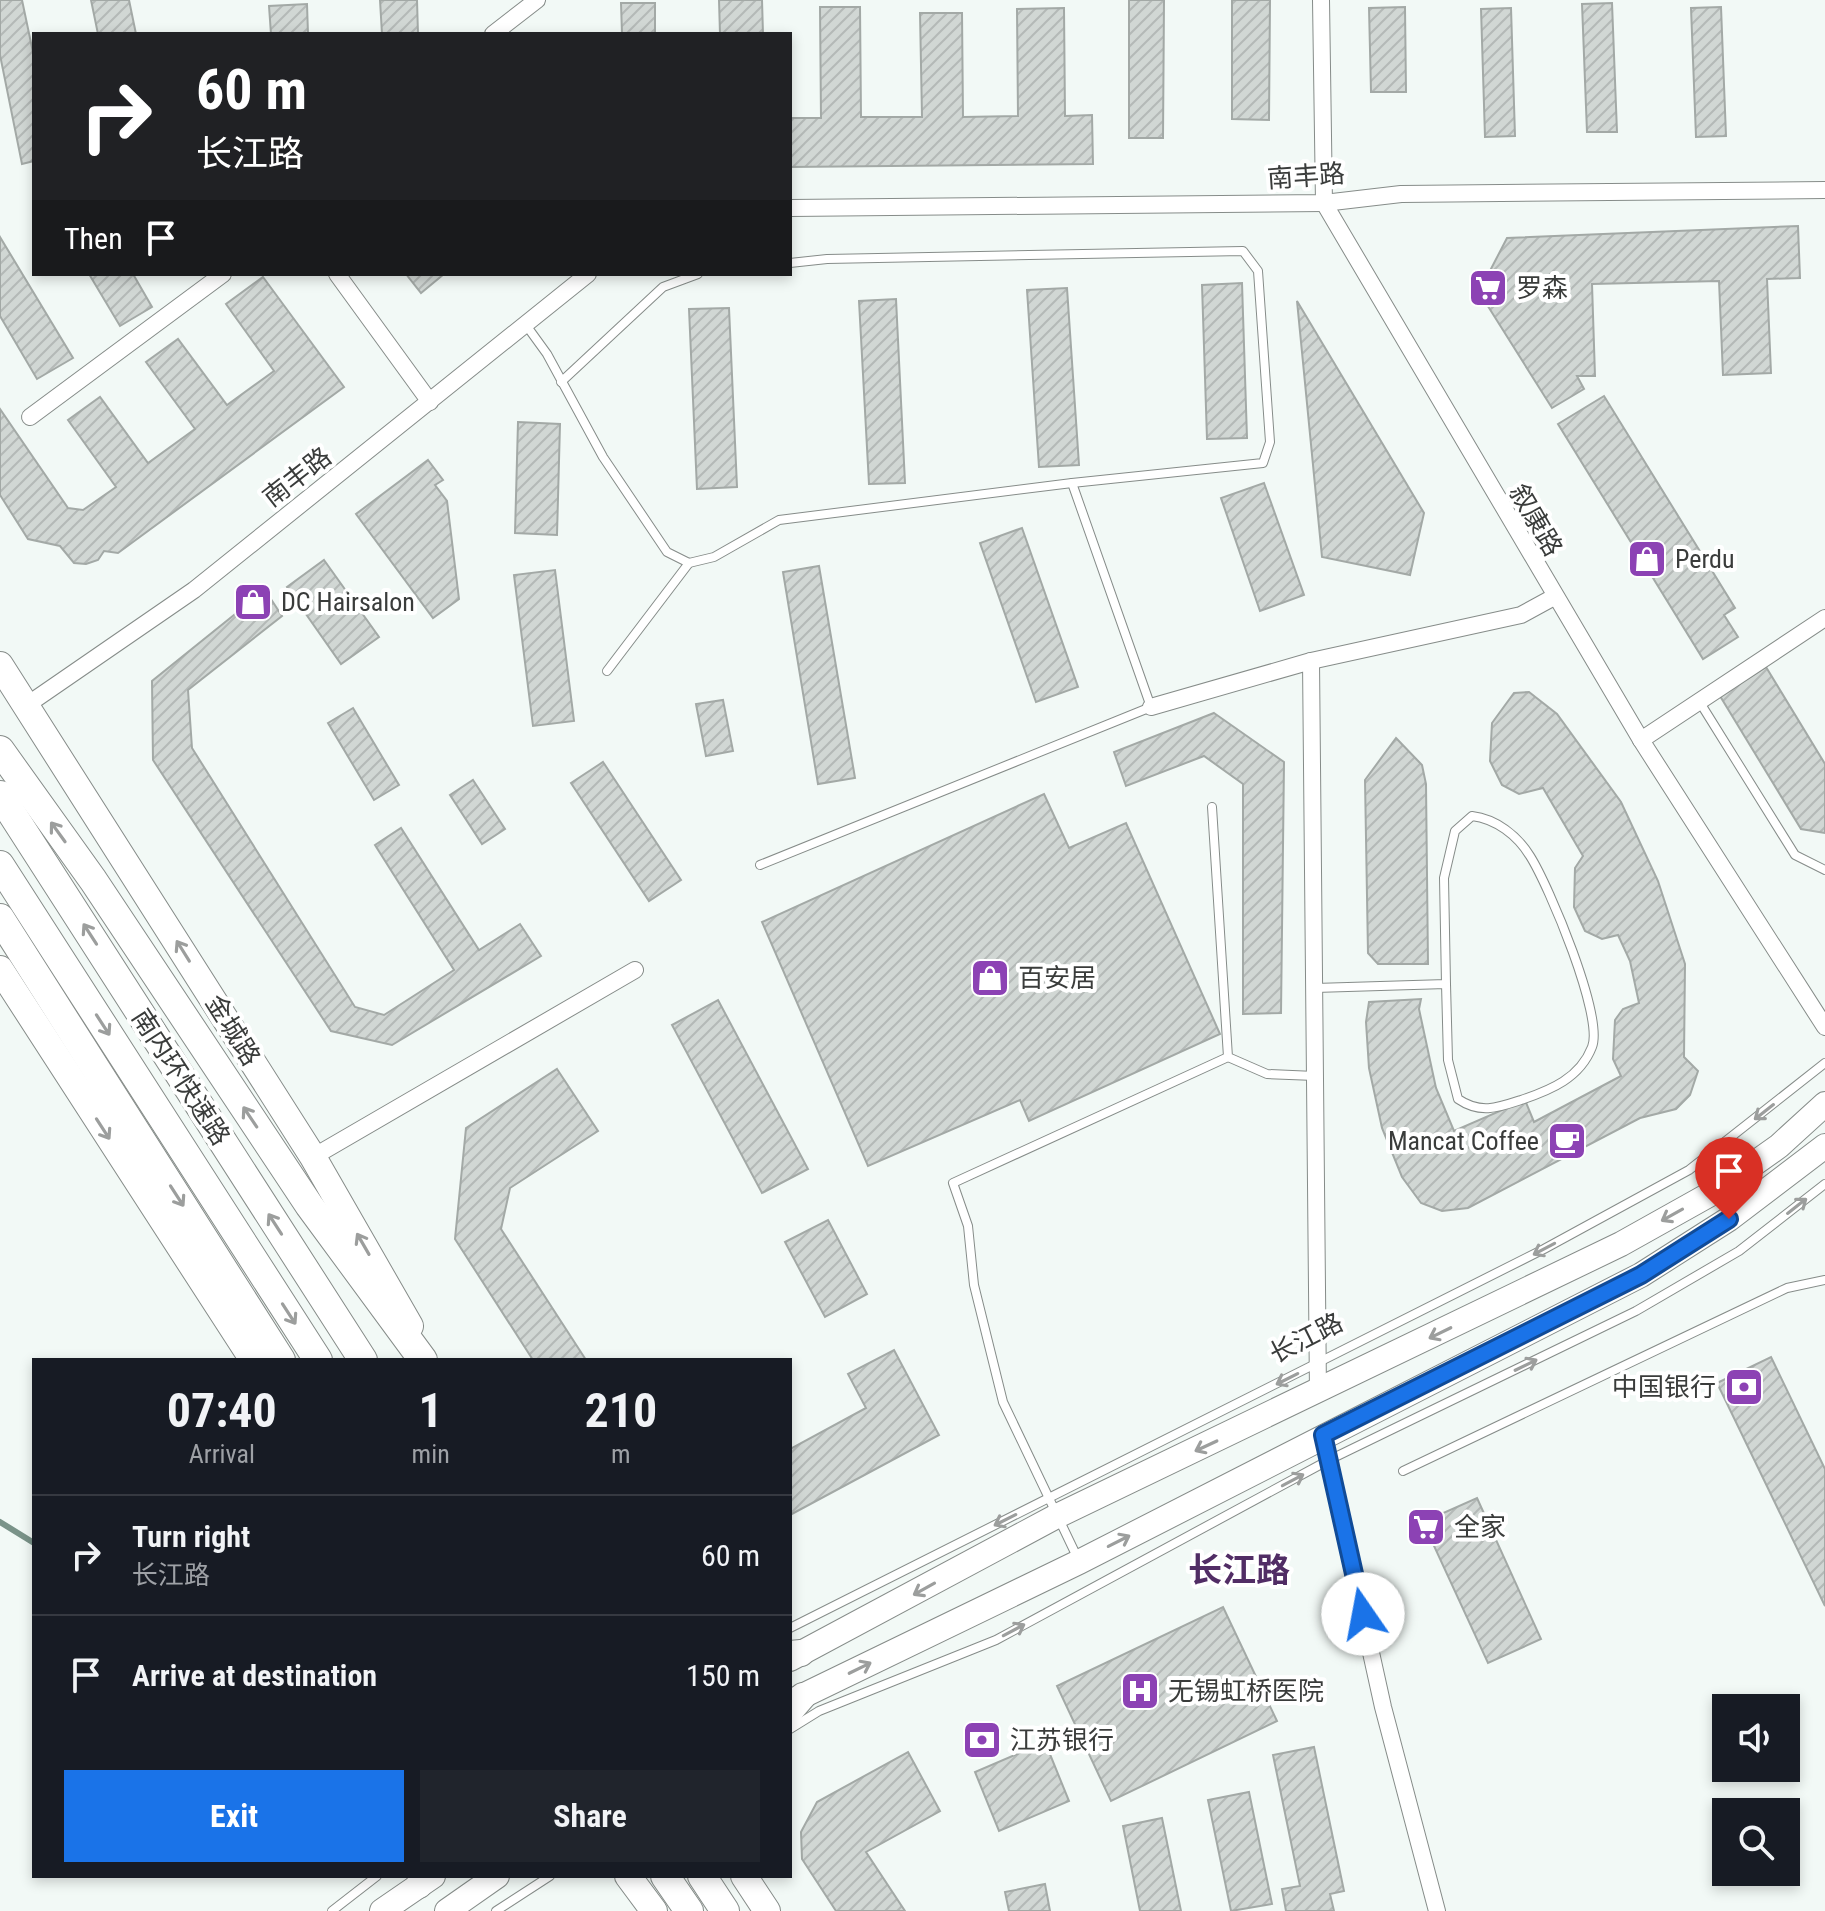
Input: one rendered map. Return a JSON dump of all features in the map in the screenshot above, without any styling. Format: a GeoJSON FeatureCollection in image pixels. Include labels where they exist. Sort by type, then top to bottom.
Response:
{"type":"FeatureCollection","features":[{"type":"Feature","properties":{"kind":"highway"},"geometry":{"type":"LineString","coordinates":[[0,750],[93,880],[309,1205],[422,1358]]}},
{"type":"Feature","properties":{"kind":"highway","name":"南内环快速路"},"geometry":{"type":"LineString","coordinates":[[0,795],[362,1358]]}},
{"type":"Feature","properties":{"kind":"highway","name":"南内环快速路"},"geometry":{"type":"LineString","coordinates":[[0,865],[317,1358]]}},
{"type":"Feature","properties":{"kind":"highway"},"geometry":{"type":"LineString","coordinates":[[0,918],[280,1358]]}},
{"type":"Feature","properties":{"kind":"highway"},"geometry":{"type":"LineString","coordinates":[[666,1878],[689,1911]]}},
{"type":"Feature","properties":{"kind":"highway"},"geometry":{"type":"LineString","coordinates":[[703,1878],[725,1911]]}},
{"type":"Feature","properties":{"kind":"main road","name":"金城路"},"geometry":{"type":"LineString","coordinates":[[0,665],[313,1157],[429,1358]]}},
{"type":"Feature","properties":{"kind":"main road"},"geometry":{"type":"LineString","coordinates":[[0,969],[252,1358]]}},
{"type":"Feature","properties":{"kind":"main road","name":"长江路"},"geometry":{"type":"LineString","coordinates":[[794,1655],[1051,1508],[1318,1393],[1621,1244],[1714,1192],[1779,1146],[1825,1104]]}},
{"type":"Feature","properties":{"kind":"main road"},"geometry":{"type":"LineString","coordinates":[[794,1703],[1079,1562],[1641,1275],[1729,1219],[1825,1146]]}},
{"type":"Feature","properties":{"kind":"main road"},"geometry":{"type":"LineString","coordinates":[[447,1911],[494,1878]]}},
{"type":"Feature","properties":{"kind":"main road"},"geometry":{"type":"LineString","coordinates":[[629,1878],[654,1911]]}},
{"type":"Feature","properties":{"kind":"main road"},"geometry":{"type":"LineString","coordinates":[[746,1878],[767,1911]]}},
{"type":"Feature","properties":{"kind":"main road"},"geometry":{"type":"LineString","coordinates":[[382,1911],[425,1879]]}},
{"type":"Feature","properties":{"kind":"street"},"geometry":{"type":"LineString","coordinates":[[496,32],[537,0]]}},
{"type":"Feature","properties":{"kind":"street","name":"叙康路"},"geometry":{"type":"LineString","coordinates":[[1321,0],[1324,203],[1554,597],[1641,740],[1825,1027]]}},
{"type":"Feature","properties":{"kind":"street","name":"南丰路"},"geometry":{"type":"LineString","coordinates":[[792,208],[1324,203],[1401,194],[1825,190]]}},
{"type":"Feature","properties":{"kind":"street"},"geometry":{"type":"LineString","coordinates":[[30,417],[220,276]]}},
{"type":"Feature","properties":{"kind":"street"},"geometry":{"type":"LineString","coordinates":[[338,276],[430,402]]}},
{"type":"Feature","properties":{"kind":"street","name":"南丰路"},"geometry":{"type":"LineString","coordinates":[[27,705],[194,590],[586,276]]}},
{"type":"Feature","properties":{"kind":"street"},"geometry":{"type":"LineString","coordinates":[[1151,707],[1311,661],[1521,615],[1554,597]]}},
{"type":"Feature","properties":{"kind":"street"},"geometry":{"type":"LineString","coordinates":[[1641,740],[1825,618]]}},
{"type":"Feature","properties":{"kind":"street"},"geometry":{"type":"LineString","coordinates":[[1311,661],[1318,1393]]}},
{"type":"Feature","properties":{"kind":"street"},"geometry":{"type":"LineString","coordinates":[[313,1157],[635,970]]}},
{"type":"Feature","properties":{"kind":"street"},"geometry":{"type":"LineString","coordinates":[[1323,1435],[1383,1707],[1437,1911]]}},
{"type":"Feature","properties":{"kind":"lane"},"geometry":{"type":"LineString","coordinates":[[607,671],[689,563],[714,557],[779,520],[1072,483],[1263,463],[1270,442],[1258,271],[1243,251],[792,263]]}},
{"type":"Feature","properties":{"kind":"lane"},"geometry":{"type":"LineString","coordinates":[[561,382],[663,287],[693,276]]}},
{"type":"Feature","properties":{"kind":"lane"},"geometry":{"type":"LineString","coordinates":[[526,325],[603,457],[667,552],[689,563]]}},
{"type":"Feature","properties":{"kind":"lane"},"geometry":{"type":"LineString","coordinates":[[760,865],[1151,707],[1072,483]]}},
{"type":"Feature","properties":{"kind":"lane"},"geometry":{"type":"LineString","coordinates":[[1699,701],[1795,855],[1825,870]]}},
{"type":"Feature","properties":{"kind":"lane"},"geometry":{"type":"LineString","coordinates":[[1212,807],[1228,1057]]}},
{"type":"Feature","properties":{"kind":"lane"},"geometry":{"type":"LineString","coordinates":[[1472,816],[1495,819],[1529,854],[1559,918],[1593,1015],[1594,1044],[1581,1068],[1555,1088],[1497,1108],[1472,1109],[1458,1099],[1448,1060],[1446,984],[1444,878],[1455,831],[1472,816]]}},
{"type":"Feature","properties":{"kind":"lane"},"geometry":{"type":"LineString","coordinates":[[1314,988],[1446,984]]}},
{"type":"Feature","properties":{"kind":"lane"},"geometry":{"type":"LineString","coordinates":[[1079,1562],[1003,1402],[974,1285],[968,1226],[953,1183],[1228,1057],[1267,1074],[1315,1076]]}},
{"type":"Feature","properties":{"kind":"lane","name":"长江路"},"geometry":{"type":"LineString","coordinates":[[792,1627],[1051,1508],[1689,1170],[1825,1063]]}},
{"type":"Feature","properties":{"kind":"lane"},"geometry":{"type":"LineString","coordinates":[[792,1728],[819,1711],[996,1640],[1329,1460],[1636,1311],[1739,1251],[1825,1184]]}},
{"type":"Feature","properties":{"kind":"lane"},"geometry":{"type":"LineString","coordinates":[[1403,1471],[1787,1288],[1825,1280]]}},
{"type":"Feature","properties":{"kind":"lane"},"geometry":{"type":"LineString","coordinates":[[332,1911],[374,1878]]}},
{"type":"Feature","properties":{"kind":"lane"},"geometry":{"type":"LineString","coordinates":[[496,1911],[547,1878]]}},
{"type":"Feature","properties":{"kind":"building"},"geometry":{"type":"Polygon","coordinates":[[[0,0],[22,0],[32,48],[32,162],[22,164],[0,55],[0,0]]]}},
{"type":"Feature","properties":{"kind":"building"},"geometry":{"type":"Polygon","coordinates":[[[91,0],[129,0],[136,32],[98,32],[91,0]]]}},
{"type":"Feature","properties":{"kind":"building"},"geometry":{"type":"Polygon","coordinates":[[[380,0],[417,0],[418,32],[382,32],[380,0]]]}},
{"type":"Feature","properties":{"kind":"building"},"geometry":{"type":"Polygon","coordinates":[[[719,0],[762,0],[763,32],[720,32],[719,0]]]}},
{"type":"Feature","properties":{"kind":"building"},"geometry":{"type":"Polygon","coordinates":[[[1129,0],[1164,0],[1163,138],[1129,138],[1129,0]]]}},
{"type":"Feature","properties":{"kind":"building"},"geometry":{"type":"Polygon","coordinates":[[[1232,0],[1270,0],[1269,120],[1232,119],[1232,0]]]}},
{"type":"Feature","properties":{"kind":"building"},"geometry":{"type":"Polygon","coordinates":[[[621,3],[655,3],[655,32],[622,32],[621,3]]]}},
{"type":"Feature","properties":{"kind":"building"},"geometry":{"type":"Polygon","coordinates":[[[1612,3],[1617,132],[1587,132],[1582,4],[1612,3]]]}},
{"type":"Feature","properties":{"kind":"building"},"geometry":{"type":"Polygon","coordinates":[[[307,4],[308,32],[271,32],[269,6],[307,4]]]}},
{"type":"Feature","properties":{"kind":"building"},"geometry":{"type":"Polygon","coordinates":[[[820,7],[860,7],[861,117],[922,117],[920,13],[962,13],[963,117],[1018,116],[1017,9],[1064,8],[1065,116],[1092,115],[1093,164],[792,167],[792,118],[821,118],[820,7]]]}},
{"type":"Feature","properties":{"kind":"building"},"geometry":{"type":"Polygon","coordinates":[[[1405,7],[1406,92],[1371,92],[1369,8],[1405,7]]]}},
{"type":"Feature","properties":{"kind":"building"},"geometry":{"type":"Polygon","coordinates":[[[1721,7],[1726,136],[1696,137],[1691,8],[1721,7]]]}},
{"type":"Feature","properties":{"kind":"building"},"geometry":{"type":"Polygon","coordinates":[[[1511,8],[1515,136],[1485,137],[1481,9],[1511,8]]]}},
{"type":"Feature","properties":{"kind":"building"},"geometry":{"type":"Polygon","coordinates":[[[1798,226],[1800,278],[1767,279],[1771,373],[1723,375],[1719,281],[1592,284],[1595,376],[1577,376],[1584,389],[1552,408],[1479,292],[1507,238],[1798,226]]]}},
{"type":"Feature","properties":{"kind":"building"},"geometry":{"type":"Polygon","coordinates":[[[0,237],[73,358],[37,379],[0,316],[0,237]]]}},
{"type":"Feature","properties":{"kind":"building"},"geometry":{"type":"Polygon","coordinates":[[[90,276],[134,276],[152,307],[120,326],[90,276]]]}},
{"type":"Feature","properties":{"kind":"building"},"geometry":{"type":"Polygon","coordinates":[[[408,276],[442,276],[421,293],[408,276]]]}},
{"type":"Feature","properties":{"kind":"building"},"geometry":{"type":"Polygon","coordinates":[[[263,277],[344,387],[118,553],[104,551],[98,560],[86,564],[74,563],[60,546],[28,539],[0,495],[0,409],[68,508],[83,510],[116,487],[68,420],[100,397],[148,463],[195,429],[146,362],[178,339],[227,405],[274,371],[226,304],[263,277]]]}},
{"type":"Feature","properties":{"kind":"building"},"geometry":{"type":"Polygon","coordinates":[[[1242,283],[1247,438],[1207,439],[1202,285],[1242,283]]]}},
{"type":"Feature","properties":{"kind":"building"},"geometry":{"type":"Polygon","coordinates":[[[1067,288],[1079,465],[1039,467],[1027,290],[1067,288]]]}},
{"type":"Feature","properties":{"kind":"building"},"geometry":{"type":"Polygon","coordinates":[[[896,299],[905,483],[869,484],[859,301],[896,299]]]}},
{"type":"Feature","properties":{"kind":"building"},"geometry":{"type":"Polygon","coordinates":[[[1297,301],[1424,513],[1410,575],[1322,557],[1297,301]]]}},
{"type":"Feature","properties":{"kind":"building"},"geometry":{"type":"Polygon","coordinates":[[[729,308],[737,487],[697,489],[689,309],[729,308]]]}},
{"type":"Feature","properties":{"kind":"building"},"geometry":{"type":"Polygon","coordinates":[[[1604,396],[1735,608],[1724,615],[1738,637],[1703,659],[1558,424],[1604,396]]]}},
{"type":"Feature","properties":{"kind":"building"},"geometry":{"type":"Polygon","coordinates":[[[518,422],[560,424],[557,535],[515,533],[518,422]]]}},
{"type":"Feature","properties":{"kind":"building"},"geometry":{"type":"Polygon","coordinates":[[[428,460],[443,480],[435,485],[447,501],[459,599],[433,618],[356,514],[428,460]]]}},
{"type":"Feature","properties":{"kind":"building"},"geometry":{"type":"Polygon","coordinates":[[[1264,483],[1304,595],[1260,611],[1221,498],[1264,483]]]}},
{"type":"Feature","properties":{"kind":"building"},"geometry":{"type":"Polygon","coordinates":[[[1022,528],[1078,687],[1036,702],[980,543],[1022,528]]]}},
{"type":"Feature","properties":{"kind":"building"},"geometry":{"type":"Polygon","coordinates":[[[324,560],[379,637],[341,664],[287,587],[324,560]]]}},
{"type":"Feature","properties":{"kind":"building"},"geometry":{"type":"Polygon","coordinates":[[[819,566],[855,778],[818,784],[783,572],[819,566]]]}},
{"type":"Feature","properties":{"kind":"building"},"geometry":{"type":"Polygon","coordinates":[[[555,570],[574,721],[533,726],[514,575],[555,570]]]}},
{"type":"Feature","properties":{"kind":"building"},"geometry":{"type":"Polygon","coordinates":[[[265,590],[282,616],[188,690],[192,748],[355,1007],[384,1015],[454,970],[375,845],[401,828],[479,950],[520,924],[541,956],[392,1045],[331,1031],[153,760],[152,681],[265,590]]]}},
{"type":"Feature","properties":{"kind":"building"},"geometry":{"type":"Polygon","coordinates":[[[1766,667],[1825,764],[1825,833],[1801,829],[1720,696],[1766,667]]]}},
{"type":"Feature","properties":{"kind":"building"},"geometry":{"type":"Polygon","coordinates":[[[1529,692],[1557,714],[1621,802],[1658,881],[1685,964],[1684,1057],[1698,1071],[1690,1095],[1676,1109],[1640,1118],[1468,1208],[1442,1211],[1421,1203],[1402,1177],[1382,1128],[1369,1068],[1366,1022],[1369,1002],[1421,999],[1419,1009],[1436,1088],[1454,1131],[1525,1100],[1534,1122],[1621,1076],[1613,1059],[1615,1020],[1623,1009],[1639,1003],[1630,961],[1618,935],[1602,939],[1585,931],[1574,907],[1575,868],[1583,856],[1543,788],[1519,794],[1502,785],[1490,761],[1492,723],[1514,693],[1529,692]]]}},
{"type":"Feature","properties":{"kind":"building"},"geometry":{"type":"Polygon","coordinates":[[[723,700],[733,751],[706,756],[696,704],[723,700]]]}},
{"type":"Feature","properties":{"kind":"building"},"geometry":{"type":"Polygon","coordinates":[[[353,708],[399,785],[374,800],[328,723],[353,708]]]}},
{"type":"Feature","properties":{"kind":"building"},"geometry":{"type":"Polygon","coordinates":[[[1214,713],[1284,762],[1281,1013],[1243,1014],[1243,784],[1204,756],[1126,786],[1114,752],[1214,713]]]}},
{"type":"Feature","properties":{"kind":"building"},"geometry":{"type":"Polygon","coordinates":[[[1396,738],[1422,765],[1426,784],[1428,964],[1378,964],[1368,953],[1365,780],[1396,738]]]}},
{"type":"Feature","properties":{"kind":"building"},"geometry":{"type":"Polygon","coordinates":[[[603,762],[681,880],[649,901],[571,783],[603,762]]]}},
{"type":"Feature","properties":{"kind":"building"},"geometry":{"type":"Polygon","coordinates":[[[473,780],[505,829],[482,844],[450,795],[473,780]]]}},
{"type":"Feature","properties":{"kind":"building","name":"百安居"},"geometry":{"type":"Polygon","coordinates":[[[1044,794],[1069,848],[1126,823],[1220,1034],[1029,1121],[1020,1100],[868,1166],[762,922],[1044,794]]]}},
{"type":"Feature","properties":{"kind":"building"},"geometry":{"type":"Polygon","coordinates":[[[718,1000],[808,1169],[762,1193],[672,1025],[718,1000]]]}},
{"type":"Feature","properties":{"kind":"building"},"geometry":{"type":"Polygon","coordinates":[[[557,1069],[598,1131],[510,1188],[501,1229],[585,1358],[532,1358],[455,1239],[466,1128],[557,1069]]]}},
{"type":"Feature","properties":{"kind":"building"},"geometry":{"type":"Polygon","coordinates":[[[828,1220],[867,1294],[825,1317],[785,1242],[828,1220]]]}},
{"type":"Feature","properties":{"kind":"building"},"geometry":{"type":"Polygon","coordinates":[[[894,1350],[939,1435],[792,1514],[792,1448],[866,1408],[848,1374],[894,1350]]]}},
{"type":"Feature","properties":{"kind":"building"},"geometry":{"type":"Polygon","coordinates":[[[1771,1357],[1825,1469],[1825,1606],[1717,1383],[1771,1357]]]}},
{"type":"Feature","properties":{"kind":"building"},"geometry":{"type":"Polygon","coordinates":[[[1477,1498],[1541,1639],[1488,1663],[1423,1522],[1477,1498]]]}},
{"type":"Feature","properties":{"kind":"building"},"geometry":{"type":"Polygon","coordinates":[[[1223,1607],[1277,1721],[1111,1801],[1057,1686],[1223,1607]]]}},
{"type":"Feature","properties":{"kind":"building"},"geometry":{"type":"Polygon","coordinates":[[[1045,1742],[1069,1801],[999,1831],[975,1772],[1045,1742]]]}},
{"type":"Feature","properties":{"kind":"building"},"geometry":{"type":"Polygon","coordinates":[[[1314,1747],[1344,1891],[1330,1894],[1334,1911],[1286,1911],[1282,1889],[1300,1886],[1273,1755],[1314,1747]]]}},
{"type":"Feature","properties":{"kind":"building"},"geometry":{"type":"Polygon","coordinates":[[[908,1752],[940,1811],[866,1852],[905,1911],[836,1911],[802,1859],[801,1832],[817,1802],[908,1752]]]}},
{"type":"Feature","properties":{"kind":"building"},"geometry":{"type":"Polygon","coordinates":[[[1249,1792],[1272,1904],[1231,1911],[1208,1800],[1249,1792]]]}},
{"type":"Feature","properties":{"kind":"building"},"geometry":{"type":"Polygon","coordinates":[[[1162,1818],[1181,1911],[1140,1911],[1123,1826],[1162,1818]]]}},
{"type":"Feature","properties":{"kind":"building"},"geometry":{"type":"Polygon","coordinates":[[[1045,1884],[1050,1911],[1009,1911],[1005,1892],[1045,1884]]]}},
{"type":"Feature","properties":{"kind":"waterway"},"geometry":{"type":"LineString","coordinates":[[0,1522],[32,1542]]}},
{"type":"Feature","properties":{"kind":"place","name":"罗森"},"geometry":{"type":"Point","coordinates":[1488,288]}},
{"type":"Feature","properties":{"kind":"place","name":"Perdu"},"geometry":{"type":"Point","coordinates":[1647,559]}},
{"type":"Feature","properties":{"kind":"place","name":"DC Hairsalon"},"geometry":{"type":"Point","coordinates":[253,602]}},
{"type":"Feature","properties":{"kind":"place","name":"百安居"},"geometry":{"type":"Point","coordinates":[990,978]}},
{"type":"Feature","properties":{"kind":"place","name":"Mancat Coffee"},"geometry":{"type":"Point","coordinates":[1567,1141]}},
{"type":"Feature","properties":{"kind":"place","name":"中国银行"},"geometry":{"type":"Point","coordinates":[1744,1387]}},
{"type":"Feature","properties":{"kind":"place","name":"全家"},"geometry":{"type":"Point","coordinates":[1426,1527]}},
{"type":"Feature","properties":{"kind":"place","name":"无锡虹桥医院"},"geometry":{"type":"Point","coordinates":[1140,1691]}},
{"type":"Feature","properties":{"kind":"place","name":"江苏银行"},"geometry":{"type":"Point","coordinates":[982,1740]}},
{"type":"Feature","properties":{"kind":"district","name":"长江路"},"geometry":{"type":"Point","coordinates":[1239,1570]}},
{"type":"Feature","properties":{"kind":"route"},"geometry":{"type":"LineString","coordinates":[[1363,1614],[1323,1435],[1641,1275],[1729,1219]]}}]}
